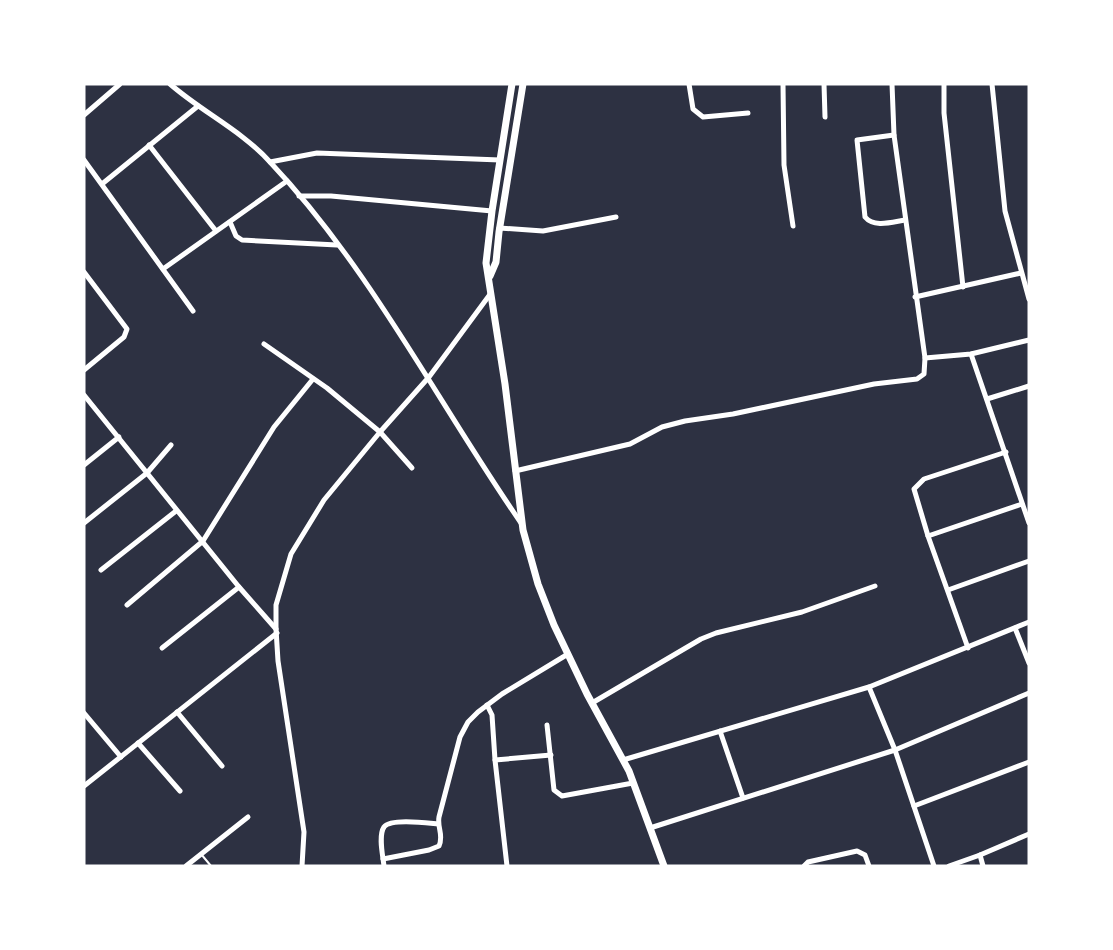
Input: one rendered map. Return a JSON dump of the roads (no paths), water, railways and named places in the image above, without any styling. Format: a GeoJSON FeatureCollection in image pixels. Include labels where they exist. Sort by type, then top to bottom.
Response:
{"type":"FeatureCollection","features":[{"type":"Feature","properties":{"kind":"main road"},"geometry":{"type":"LineString","coordinates":[[512,84],[486,262],[490,276],[523,525],[538,584],[568,654],[623,760],[664,866]]}},
{"type":"Feature","properties":{"kind":"main road"},"geometry":{"type":"LineString","coordinates":[[490,276],[496,262],[499,228],[523,84]]}},
{"type":"Feature","properties":{"kind":"street"},"geometry":{"type":"LineString","coordinates":[[84,115],[120,84]]}},
{"type":"Feature","properties":{"kind":"street"},"geometry":{"type":"LineString","coordinates":[[170,84],[249,141],[287,181],[338,245],[429,377],[523,525]]}},
{"type":"Feature","properties":{"kind":"street"},"geometry":{"type":"LineString","coordinates":[[689,84],[693,109],[703,117],[748,113]]}},
{"type":"Feature","properties":{"kind":"street"},"geometry":{"type":"LineString","coordinates":[[783,84],[784,165],[793,226]]}},
{"type":"Feature","properties":{"kind":"street"},"geometry":{"type":"LineString","coordinates":[[824,84],[825,117]]}},
{"type":"Feature","properties":{"kind":"street"},"geometry":{"type":"LineString","coordinates":[[516,471],[630,444],[662,427],[685,421],[733,414],[874,384],[917,378],[926,371],[894,135],[891,84]]}},
{"type":"Feature","properties":{"kind":"street"},"geometry":{"type":"LineString","coordinates":[[944,84],[944,113],[963,287]]}},
{"type":"Feature","properties":{"kind":"street"},"geometry":{"type":"LineString","coordinates":[[992,84],[1005,211],[1029,299]]}},
{"type":"Feature","properties":{"kind":"street"},"geometry":{"type":"LineString","coordinates":[[102,184],[198,106]]}},
{"type":"Feature","properties":{"kind":"street"},"geometry":{"type":"LineString","coordinates":[[894,135],[856,140],[858,164],[865,217],[875,223],[905,220]]}},
{"type":"Feature","properties":{"kind":"street"},"geometry":{"type":"LineString","coordinates":[[149,145],[216,231]]}},
{"type":"Feature","properties":{"kind":"street"},"geometry":{"type":"LineString","coordinates":[[270,162],[317,153],[500,160]]}},
{"type":"Feature","properties":{"kind":"street"},"geometry":{"type":"LineString","coordinates":[[84,160],[193,311]]}},
{"type":"Feature","properties":{"kind":"street"},"geometry":{"type":"LineString","coordinates":[[163,269],[287,181]]}},
{"type":"Feature","properties":{"kind":"street"},"geometry":{"type":"LineString","coordinates":[[299,196],[331,196],[492,211]]}},
{"type":"Feature","properties":{"kind":"street"},"geometry":{"type":"LineString","coordinates":[[499,228],[543,231],[616,217]]}},
{"type":"Feature","properties":{"kind":"street"},"geometry":{"type":"LineString","coordinates":[[230,222],[236,236],[242,240],[338,245]]}},
{"type":"Feature","properties":{"kind":"street"},"geometry":{"type":"LineString","coordinates":[[84,272],[127,329],[124,337],[84,370]]}},
{"type":"Feature","properties":{"kind":"street"},"geometry":{"type":"LineString","coordinates":[[915,297],[1021,273]]}},
{"type":"Feature","properties":{"kind":"street"},"geometry":{"type":"LineString","coordinates":[[302,866],[304,832],[278,661],[276,605],[291,554],[324,500],[429,377],[492,292]]}},
{"type":"Feature","properties":{"kind":"street"},"geometry":{"type":"LineString","coordinates":[[925,358],[971,354],[1029,340]]}},
{"type":"Feature","properties":{"kind":"street"},"geometry":{"type":"LineString","coordinates":[[264,344],[380,432],[412,468]]}},
{"type":"Feature","properties":{"kind":"street"},"geometry":{"type":"LineString","coordinates":[[971,354],[1029,522]]}},
{"type":"Feature","properties":{"kind":"street"},"geometry":{"type":"LineString","coordinates":[[127,605],[203,541],[274,427],[313,379]]}},
{"type":"Feature","properties":{"kind":"street"},"geometry":{"type":"LineString","coordinates":[[987,399],[1029,386]]}},
{"type":"Feature","properties":{"kind":"street"},"geometry":{"type":"LineString","coordinates":[[84,395],[238,587],[277,631]]}},
{"type":"Feature","properties":{"kind":"street"},"geometry":{"type":"LineString","coordinates":[[84,465],[119,437]]}},
{"type":"Feature","properties":{"kind":"street"},"geometry":{"type":"LineString","coordinates":[[84,524],[147,473],[171,445]]}},
{"type":"Feature","properties":{"kind":"street"},"geometry":{"type":"LineString","coordinates":[[968,648],[928,536],[914,489],[924,479],[1006,452]]}},
{"type":"Feature","properties":{"kind":"street"},"geometry":{"type":"LineString","coordinates":[[928,536],[1022,504]]}},
{"type":"Feature","properties":{"kind":"street"},"geometry":{"type":"LineString","coordinates":[[101,570],[177,510]]}},
{"type":"Feature","properties":{"kind":"street"},"geometry":{"type":"LineString","coordinates":[[948,590],[1029,561]]}},
{"type":"Feature","properties":{"kind":"street"},"geometry":{"type":"LineString","coordinates":[[592,703],[701,639],[716,633],[802,612],[875,586]]}},
{"type":"Feature","properties":{"kind":"street"},"geometry":{"type":"LineString","coordinates":[[162,648],[238,587]]}},
{"type":"Feature","properties":{"kind":"street"},"geometry":{"type":"LineString","coordinates":[[623,760],[869,687],[1029,622]]}},
{"type":"Feature","properties":{"kind":"street"},"geometry":{"type":"LineString","coordinates":[[1015,628],[1029,663]]}},
{"type":"Feature","properties":{"kind":"street"},"geometry":{"type":"LineString","coordinates":[[84,786],[277,631]]}},
{"type":"Feature","properties":{"kind":"street"},"geometry":{"type":"LineString","coordinates":[[383,859],[439,846],[442,838],[438,824],[460,737],[468,722],[487,705],[568,654]]}},
{"type":"Feature","properties":{"kind":"street"},"geometry":{"type":"LineString","coordinates":[[869,687],[895,750],[934,866]]}},
{"type":"Feature","properties":{"kind":"street"},"geometry":{"type":"LineString","coordinates":[[650,828],[895,750],[1029,693]]}},
{"type":"Feature","properties":{"kind":"street"},"geometry":{"type":"LineString","coordinates":[[487,705],[492,715],[507,866]]}},
{"type":"Feature","properties":{"kind":"street"},"geometry":{"type":"LineString","coordinates":[[177,712],[222,766]]}},
{"type":"Feature","properties":{"kind":"street"},"geometry":{"type":"LineString","coordinates":[[84,713],[121,757]]}},
{"type":"Feature","properties":{"kind":"street"},"geometry":{"type":"LineString","coordinates":[[547,724],[554,790],[562,796],[633,783]]}},
{"type":"Feature","properties":{"kind":"street"},"geometry":{"type":"LineString","coordinates":[[720,732],[743,798]]}},
{"type":"Feature","properties":{"kind":"street"},"geometry":{"type":"LineString","coordinates":[[138,743],[180,791]]}},
{"type":"Feature","properties":{"kind":"street"},"geometry":{"type":"LineString","coordinates":[[495,760],[550,755]]}},
{"type":"Feature","properties":{"kind":"street"},"geometry":{"type":"LineString","coordinates":[[914,807],[1029,762]]}},
{"type":"Feature","properties":{"kind":"street"},"geometry":{"type":"LineString","coordinates":[[186,866],[248,817]]}},
{"type":"Feature","properties":{"kind":"street"},"geometry":{"type":"LineString","coordinates":[[384,866],[381,835],[383,828],[388,824],[398,822],[438,824]]}},
{"type":"Feature","properties":{"kind":"street"},"geometry":{"type":"LineString","coordinates":[[949,866],[1029,834]]}},
{"type":"Feature","properties":{"kind":"street"},"geometry":{"type":"LineString","coordinates":[[804,866],[808,862],[857,851],[865,855],[869,866]]}},
{"type":"Feature","properties":{"kind":"street"},"geometry":{"type":"LineString","coordinates":[[980,855],[983,866]]}},
{"type":"Feature","properties":{"kind":"lane"},"geometry":{"type":"LineString","coordinates":[[201,854],[211,866]]}}]}
